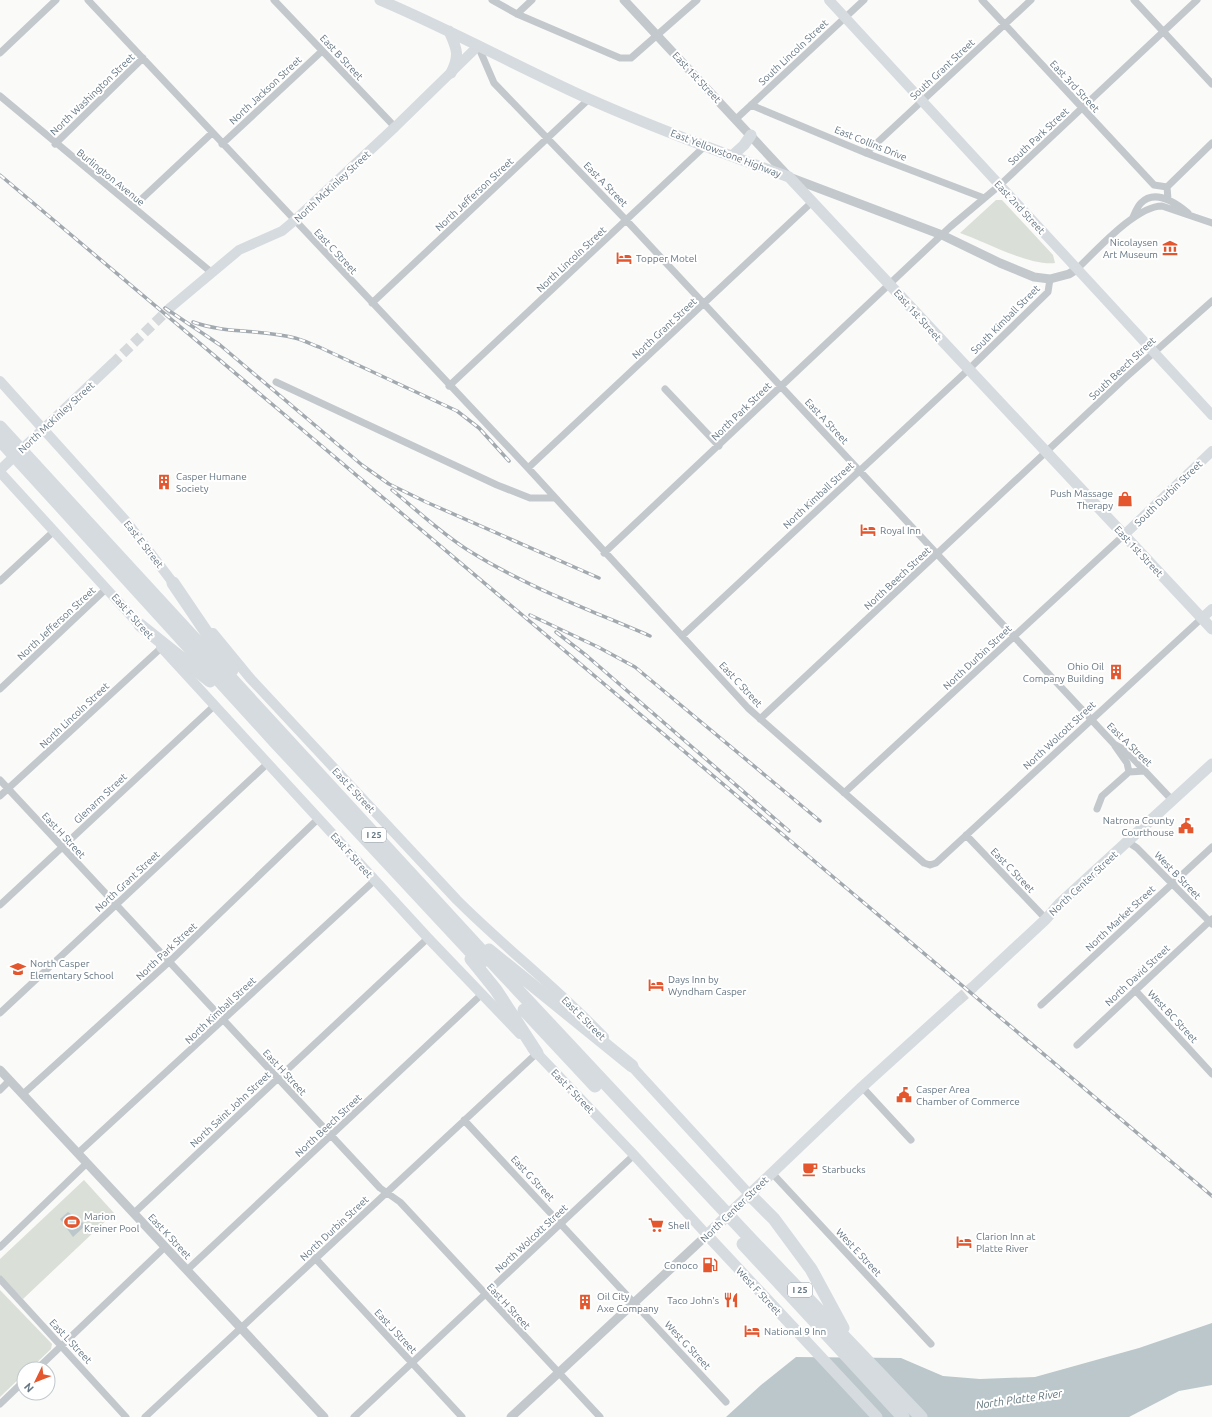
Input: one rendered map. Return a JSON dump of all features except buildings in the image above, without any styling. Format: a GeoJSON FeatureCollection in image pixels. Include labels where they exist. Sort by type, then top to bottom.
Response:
{"type":"FeatureCollection","features":[{"type":"Feature","properties":{"kind":"highway","name":"I 25"},"geometry":{"type":"LineString","coordinates":[[2,434],[280,740],[450,924],[743,1237],[853,1345],[921,1417]]}},
{"type":"Feature","properties":{"kind":"highway"},"geometry":{"type":"LineString","coordinates":[[172,583],[280,740]]}},
{"type":"Feature","properties":{"kind":"highway"},"geometry":{"type":"LineString","coordinates":[[140,625],[202,674],[280,740]]}},
{"type":"Feature","properties":{"kind":"highway"},"geometry":{"type":"LineString","coordinates":[[450,924],[632,1066]]}},
{"type":"Feature","properties":{"kind":"highway"},"geometry":{"type":"LineString","coordinates":[[450,924],[496,990],[537,1053]]}},
{"type":"Feature","properties":{"kind":"highway"},"geometry":{"type":"LineString","coordinates":[[749,1194],[774,1219],[811,1269],[853,1345]]}},
{"type":"Feature","properties":{"kind":"highway","name":"I 25"},"geometry":{"type":"LineString","coordinates":[[743,1237],[836,1344],[903,1417]]}},
{"type":"Feature","properties":{"kind":"main road","name":"East Yellowstone Highway"},"geometry":{"type":"LineString","coordinates":[[380,0],[449,31],[590,99],[705,146],[789,177]]}},
{"type":"Feature","properties":{"kind":"main road","name":"East 2nd Street"},"geometry":{"type":"LineString","coordinates":[[829,0],[1212,415]]}},
{"type":"Feature","properties":{"kind":"main road"},"geometry":{"type":"LineString","coordinates":[[449,31],[458,54],[456,63],[450,73]]}},
{"type":"Feature","properties":{"kind":"main road","name":"North McKinley Street"},"geometry":{"type":"LineString","coordinates":[[171,307],[239,250],[282,230],[294,221],[395,127],[478,46]]}},
{"type":"Feature","properties":{"kind":"main road"},"geometry":{"type":"LineString","coordinates":[[732,156],[744,145],[751,135]]}},
{"type":"Feature","properties":{"kind":"main road","name":"East 1st Street"},"geometry":{"type":"LineString","coordinates":[[789,177],[1212,629]]}},
{"type":"Feature","properties":{"kind":"main road","name":"North McKinley Street"},"geometry":{"type":"LineString","coordinates":[[0,471],[112,364]]}},
{"type":"Feature","properties":{"kind":"main road","name":"East E Street"},"geometry":{"type":"LineString","coordinates":[[0,381],[126,521],[172,583],[250,678],[457,900],[489,932],[564,998],[632,1066],[749,1194]]}},
{"type":"Feature","properties":{"kind":"main road","name":"South Durbin Street"},"geometry":{"type":"LineString","coordinates":[[1124,535],[1212,451]]}},
{"type":"Feature","properties":{"kind":"main road","name":"East F Street"},"geometry":{"type":"LineString","coordinates":[[0,471],[428,938],[634,1155],[707,1235]]}},
{"type":"Feature","properties":{"kind":"main road"},"geometry":{"type":"LineString","coordinates":[[1202,618],[1212,609]]}},
{"type":"Feature","properties":{"kind":"main road","name":"North Center Street"},"geometry":{"type":"LineString","coordinates":[[973,987],[1059,904],[1212,764]]}},
{"type":"Feature","properties":{"kind":"main road","name":"North Center Street"},"geometry":{"type":"LineString","coordinates":[[707,1235],[862,1087],[957,1001]]}},
{"type":"Feature","properties":{"kind":"main road","name":"West F Street"},"geometry":{"type":"LineString","coordinates":[[707,1235],[876,1417]]}},
{"type":"Feature","properties":{"kind":"street"},"geometry":{"type":"LineString","coordinates":[[0,53],[56,0]]}},
{"type":"Feature","properties":{"kind":"street","name":"East C Street"},"geometry":{"type":"LineString","coordinates":[[88,0],[449,386],[528,468],[604,552],[760,719],[924,863],[930,865]]}},
{"type":"Feature","properties":{"kind":"street","name":"East B Street"},"geometry":{"type":"LineString","coordinates":[[274,0],[395,127]]}},
{"type":"Feature","properties":{"kind":"street"},"geometry":{"type":"LineString","coordinates":[[492,0],[518,14],[620,58],[631,58],[658,36],[697,0]]}},
{"type":"Feature","properties":{"kind":"street"},"geometry":{"type":"LineString","coordinates":[[518,14],[532,0]]}},
{"type":"Feature","properties":{"kind":"street","name":"East 1st Street"},"geometry":{"type":"LineString","coordinates":[[624,0],[789,177]]}},
{"type":"Feature","properties":{"kind":"street","name":"South Lincoln Street"},"geometry":{"type":"LineString","coordinates":[[736,119],[864,0]]}},
{"type":"Feature","properties":{"kind":"street","name":"East 3rd Street"},"geometry":{"type":"LineString","coordinates":[[982,0],[1154,185]]}},
{"type":"Feature","properties":{"kind":"street","name":"South Grant Street"},"geometry":{"type":"LineString","coordinates":[[866,153],[1031,0]]}},
{"type":"Feature","properties":{"kind":"street"},"geometry":{"type":"LineString","coordinates":[[1134,0],[1212,84]]}},
{"type":"Feature","properties":{"kind":"street","name":"South Park Street"},"geometry":{"type":"LineString","coordinates":[[891,285],[942,235],[1000,185],[1197,0]]}},
{"type":"Feature","properties":{"kind":"street","name":"East A Street"},"geometry":{"type":"LineString","coordinates":[[478,46],[494,83],[508,100],[549,138],[1015,636],[1114,744],[1125,750],[1173,801]]}},
{"type":"Feature","properties":{"kind":"street","name":"North Jackson Street"},"geometry":{"type":"LineString","coordinates":[[222,144],[322,51]]}},
{"type":"Feature","properties":{"kind":"street","name":"North Washington Street"},"geometry":{"type":"LineString","coordinates":[[55,144],[143,58]]}},
{"type":"Feature","properties":{"kind":"street","name":"Burlington Avenue"},"geometry":{"type":"LineString","coordinates":[[0,96],[55,144],[211,272]]}},
{"type":"Feature","properties":{"kind":"street","name":"North Jefferson Street"},"geometry":{"type":"LineString","coordinates":[[372,303],[590,99]]}},
{"type":"Feature","properties":{"kind":"street","name":"East Collins Drive"},"geometry":{"type":"LineString","coordinates":[[751,105],[866,153],[984,198]]}},
{"type":"Feature","properties":{"kind":"street"},"geometry":{"type":"LineString","coordinates":[[133,207],[212,133]]}},
{"type":"Feature","properties":{"kind":"street"},"geometry":{"type":"LineString","coordinates":[[1167,187],[1212,143]]}},
{"type":"Feature","properties":{"kind":"street","name":"North Lincoln Street"},"geometry":{"type":"LineString","coordinates":[[449,386],[705,146]]}},
{"type":"Feature","properties":{"kind":"street","name":"East Yellowstone Highway"},"geometry":{"type":"LineString","coordinates":[[789,177],[942,235],[1000,263],[1034,277],[1050,279],[1068,274],[1077,269]]}},
{"type":"Feature","properties":{"kind":"street"},"geometry":{"type":"LineString","coordinates":[[1133,217],[1140,204],[1148,198],[1154,185],[1167,187]]}},
{"type":"Feature","properties":{"kind":"street"},"geometry":{"type":"LineString","coordinates":[[1167,187],[1168,199]]}},
{"type":"Feature","properties":{"kind":"street"},"geometry":{"type":"LineString","coordinates":[[1148,198],[1168,199],[1178,204],[1192,216]]}},
{"type":"Feature","properties":{"kind":"street","name":"North Grant Street"},"geometry":{"type":"LineString","coordinates":[[528,468],[812,202]]}},
{"type":"Feature","properties":{"kind":"street"},"geometry":{"type":"LineString","coordinates":[[1077,269],[1133,217],[1155,206],[1162,206],[1212,223]]}},
{"type":"Feature","properties":{"kind":"street","name":"South Kimball Street"},"geometry":{"type":"LineString","coordinates":[[968,370],[1048,292],[1050,279]]}},
{"type":"Feature","properties":{"kind":"street","name":"North Park Street"},"geometry":{"type":"LineString","coordinates":[[604,552],[891,285]]}},
{"type":"Feature","properties":{"kind":"street","name":"South Beech Street"},"geometry":{"type":"LineString","coordinates":[[1047,452],[1154,351],[1212,301]]}},
{"type":"Feature","properties":{"kind":"street","name":"North Kimball Street"},"geometry":{"type":"LineString","coordinates":[[682,636],[968,370]]}},
{"type":"Feature","properties":{"kind":"street"},"geometry":{"type":"LineString","coordinates":[[276,382],[497,485],[530,498],[555,498]]}},
{"type":"Feature","properties":{"kind":"street"},"geometry":{"type":"LineString","coordinates":[[665,389],[719,446]]}},
{"type":"Feature","properties":{"kind":"street","name":"North Beech Street"},"geometry":{"type":"LineString","coordinates":[[760,719],[1047,452]]}},
{"type":"Feature","properties":{"kind":"street"},"geometry":{"type":"LineString","coordinates":[[0,581],[54,530]]}},
{"type":"Feature","properties":{"kind":"street","name":"North Durbin Street"},"geometry":{"type":"LineString","coordinates":[[844,793],[1124,535]]}},
{"type":"Feature","properties":{"kind":"street","name":"North Jefferson Street"},"geometry":{"type":"LineString","coordinates":[[0,689],[107,588]]}},
{"type":"Feature","properties":{"kind":"street","name":"North Wolcott Street"},"geometry":{"type":"LineString","coordinates":[[930,865],[936,863],[1202,618]]}},
{"type":"Feature","properties":{"kind":"street","name":"North Lincoln Street"},"geometry":{"type":"LineString","coordinates":[[0,796],[161,648]]}},
{"type":"Feature","properties":{"kind":"street","name":"Glenarm Street"},"geometry":{"type":"LineString","coordinates":[[0,905],[214,706]]}},
{"type":"Feature","properties":{"kind":"street"},"geometry":{"type":"LineString","coordinates":[[1114,744],[1127,763],[1130,772]]}},
{"type":"Feature","properties":{"kind":"street","name":"North Grant Street"},"geometry":{"type":"LineString","coordinates":[[0,1013],[268,764]]}},
{"type":"Feature","properties":{"kind":"street"},"geometry":{"type":"LineString","coordinates":[[1097,809],[1102,796],[1130,772],[1145,771]]}},
{"type":"Feature","properties":{"kind":"street","name":"East H Street"},"geometry":{"type":"LineString","coordinates":[[0,780],[331,1136],[380,1188],[400,1202],[558,1374],[600,1417]]}},
{"type":"Feature","properties":{"kind":"street","name":"North Park Street"},"geometry":{"type":"LineString","coordinates":[[23,1094],[169,962],[319,818]]}},
{"type":"Feature","properties":{"kind":"street","name":"East C Street"},"geometry":{"type":"LineString","coordinates":[[966,835],[1046,918]]}},
{"type":"Feature","properties":{"kind":"street","name":"West B Street"},"geometry":{"type":"LineString","coordinates":[[1128,842],[1138,848],[1211,922]]}},
{"type":"Feature","properties":{"kind":"street","name":"North Market Street"},"geometry":{"type":"LineString","coordinates":[[1041,1005],[1212,847]]}},
{"type":"Feature","properties":{"kind":"street","name":"North Kimball Street"},"geometry":{"type":"LineString","coordinates":[[78,1154],[375,880]]}},
{"type":"Feature","properties":{"kind":"street","name":"North David Street"},"geometry":{"type":"LineString","coordinates":[[1076,1045],[1211,922]]}},
{"type":"Feature","properties":{"kind":"street","name":"North Saint John Street"},"geometry":{"type":"LineString","coordinates":[[134,1213],[428,938]]}},
{"type":"Feature","properties":{"kind":"street","name":"West BC Street"},"geometry":{"type":"LineString","coordinates":[[1135,990],[1212,1074]]}},
{"type":"Feature","properties":{"kind":"street","name":"North Beech Street"},"geometry":{"type":"LineString","coordinates":[[187,1270],[482,994]]}},
{"type":"Feature","properties":{"kind":"street","name":"North Durbin Street"},"geometry":{"type":"LineString","coordinates":[[145,1417],[537,1053]]}},
{"type":"Feature","properties":{"kind":"street","name":"East K Street"},"geometry":{"type":"LineString","coordinates":[[0,1070],[241,1328],[320,1416]]}},
{"type":"Feature","properties":{"kind":"street"},"geometry":{"type":"LineString","coordinates":[[0,1090],[10,1080]]}},
{"type":"Feature","properties":{"kind":"street"},"geometry":{"type":"LineString","coordinates":[[862,1087],[911,1140]]}},
{"type":"Feature","properties":{"kind":"street","name":"East G Street"},"geometry":{"type":"LineString","coordinates":[[464,1120],[635,1303]]}},
{"type":"Feature","properties":{"kind":"street","name":"North Wolcott Street"},"geometry":{"type":"LineString","coordinates":[[354,1417],[634,1155]]}},
{"type":"Feature","properties":{"kind":"street"},"geometry":{"type":"LineString","coordinates":[[0,1247],[88,1163]]}},
{"type":"Feature","properties":{"kind":"street","name":"West E Street"},"geometry":{"type":"LineString","coordinates":[[772,1173],[930,1344]]}},
{"type":"Feature","properties":{"kind":"street","name":"North Center Street"},"geometry":{"type":"LineString","coordinates":[[511,1417],[707,1235]]}},
{"type":"Feature","properties":{"kind":"street"},"geometry":{"type":"LineString","coordinates":[[45,1361],[165,1247]]}},
{"type":"Feature","properties":{"kind":"street","name":"East J Street"},"geometry":{"type":"LineString","coordinates":[[316,1258],[462,1417]]}},
{"type":"Feature","properties":{"kind":"street","name":"East L Street"},"geometry":{"type":"LineString","coordinates":[[0,1280],[126,1417]]}},
{"type":"Feature","properties":{"kind":"street","name":"West G Street"},"geometry":{"type":"LineString","coordinates":[[635,1303],[726,1402]]}},
{"type":"Feature","properties":{"kind":"street"},"geometry":{"type":"LineString","coordinates":[[0,1404],[16,1389]]}},
{"type":"Feature","properties":{"kind":"shaded area"},"geometry":{"type":"Polygon","coordinates":[[[996,200],[1002,200],[1053,255],[1055,263],[1033,261],[1020,257],[960,233],[996,200]]]}},
{"type":"Feature","properties":{"kind":"shaded area","name":"Marion Kreiner Pool"},"geometry":{"type":"Polygon","coordinates":[[[84,1180],[114,1213],[23,1299],[0,1275],[0,1259],[84,1180]]]}},
{"type":"Feature","properties":{"kind":"shaded area"},"geometry":{"type":"Polygon","coordinates":[[[0,1290],[52,1344],[51,1349],[38,1361],[16,1361],[16,1382],[0,1397],[0,1290]]]}},
{"type":"Feature","properties":{"kind":"water","name":"Marion Kreiner Pool"},"geometry":{"type":"Polygon","coordinates":[[[68,1212],[86,1225],[73,1237],[60,1219],[68,1212]]]}},
{"type":"Feature","properties":{"kind":"water","name":"North Platte River"},"geometry":{"type":"Polygon","coordinates":[[[1212,1323],[1212,1385],[1179,1391],[1129,1417],[726,1417],[761,1385],[796,1357],[901,1358],[943,1376],[980,1379],[1035,1377],[1139,1348],[1212,1323]]]}},
{"type":"Feature","properties":{"kind":"tunnel"},"geometry":{"type":"LineString","coordinates":[[112,364],[171,307]]}},
{"type":"Feature","properties":{"kind":"tunnel"},"geometry":{"type":"LineString","coordinates":[[957,1001],[973,987]]}},
{"type":"Feature","properties":{"kind":"railway"},"geometry":{"type":"LineString","coordinates":[[0,175],[1212,1196]]}},
{"type":"Feature","properties":{"kind":"railway"},"geometry":{"type":"LineString","coordinates":[[165,308],[220,345],[362,465],[389,484],[426,502],[599,578]]}},
{"type":"Feature","properties":{"kind":"railway"},"geometry":{"type":"LineString","coordinates":[[193,322],[205,326],[231,330],[282,335],[319,347],[457,411],[479,428],[509,461]]}},
{"type":"Feature","properties":{"kind":"railway"},"geometry":{"type":"LineString","coordinates":[[392,490],[450,538],[492,565],[536,587],[650,636]]}},
{"type":"Feature","properties":{"kind":"railway"},"geometry":{"type":"LineString","coordinates":[[530,615],[598,647],[635,667],[820,821]]}},
{"type":"Feature","properties":{"kind":"railway"},"geometry":{"type":"LineString","coordinates":[[556,632],[587,656],[789,831]]}},
{"type":"Feature","properties":{"kind":"place","name":"Nicolaysen Art Museum"},"geometry":{"type":"Point","coordinates":[1170,248]}},
{"type":"Feature","properties":{"kind":"place","name":"Topper Motel"},"geometry":{"type":"Point","coordinates":[624,258]}},
{"type":"Feature","properties":{"kind":"place","name":"Casper Humane Society"},"geometry":{"type":"Point","coordinates":[164,482]}},
{"type":"Feature","properties":{"kind":"place","name":"Push Massage Therapy"},"geometry":{"type":"Point","coordinates":[1125,499]}},
{"type":"Feature","properties":{"kind":"place","name":"Royal Inn"},"geometry":{"type":"Point","coordinates":[868,530]}},
{"type":"Feature","properties":{"kind":"place","name":"Ohio Oil Company Building"},"geometry":{"type":"Point","coordinates":[1116,672]}},
{"type":"Feature","properties":{"kind":"place","name":"Natrona County Courthouse"},"geometry":{"type":"Point","coordinates":[1186,826]}},
{"type":"Feature","properties":{"kind":"place","name":"North Casper Elementary School"},"geometry":{"type":"Point","coordinates":[18,969]}},
{"type":"Feature","properties":{"kind":"place","name":"Days Inn by Wyndham Casper"},"geometry":{"type":"Point","coordinates":[656,985]}},
{"type":"Feature","properties":{"kind":"place","name":"Casper Area Chamber of Commerce"},"geometry":{"type":"Point","coordinates":[904,1095]}},
{"type":"Feature","properties":{"kind":"place","name":"Starbucks"},"geometry":{"type":"Point","coordinates":[810,1169]}},
{"type":"Feature","properties":{"kind":"place","name":"Marion Kreiner Pool"},"geometry":{"type":"Point","coordinates":[72,1222]}},
{"type":"Feature","properties":{"kind":"place","name":"Shell"},"geometry":{"type":"Point","coordinates":[656,1225]}},
{"type":"Feature","properties":{"kind":"place","name":"Clarion Inn at Platte River"},"geometry":{"type":"Point","coordinates":[964,1242]}},
{"type":"Feature","properties":{"kind":"place","name":"Conoco"},"geometry":{"type":"Point","coordinates":[710,1265]}},
{"type":"Feature","properties":{"kind":"place","name":"Taco John's"},"geometry":{"type":"Point","coordinates":[731,1300]}},
{"type":"Feature","properties":{"kind":"place","name":"Oil City Axe Company"},"geometry":{"type":"Point","coordinates":[585,1302]}},
{"type":"Feature","properties":{"kind":"place","name":"National 9 Inn"},"geometry":{"type":"Point","coordinates":[752,1331]}}]}
